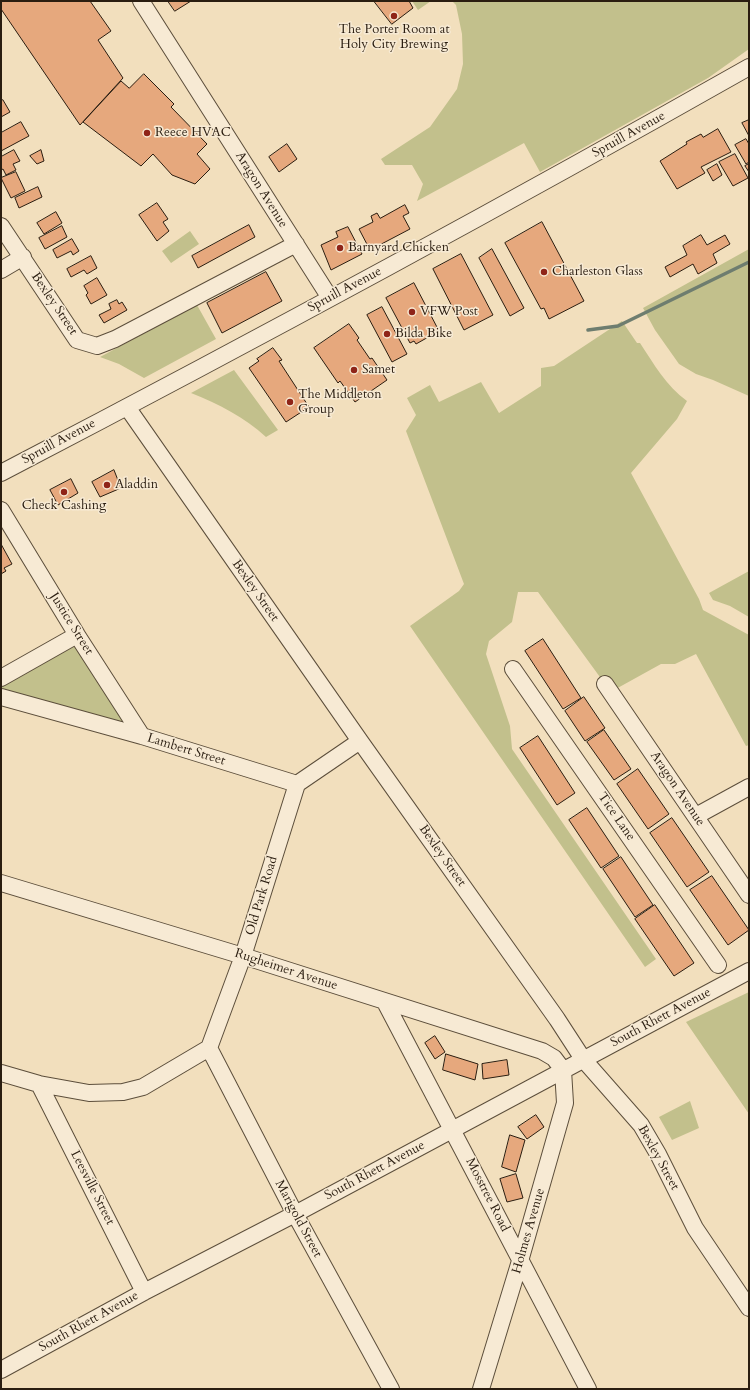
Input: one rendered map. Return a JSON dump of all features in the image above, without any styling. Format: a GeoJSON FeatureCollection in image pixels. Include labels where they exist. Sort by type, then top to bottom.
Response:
{"type":"FeatureCollection","features":[{"type":"Feature","properties":{"kind":"street","name":"Aragon Avenue"},"geometry":{"type":"LineString","coordinates":[[141,1],[330,298]]}},
{"type":"Feature","properties":{"kind":"street","name":"Spruill Avenue"},"geometry":{"type":"LineString","coordinates":[[1,473],[127,407],[618,142],[749,67]]}},
{"type":"Feature","properties":{"kind":"street","name":"Bexley Street"},"geometry":{"type":"LineString","coordinates":[[1,226],[77,340],[97,346],[115,339],[296,244]]}},
{"type":"Feature","properties":{"kind":"street"},"geometry":{"type":"LineString","coordinates":[[1,270],[23,257]]}},
{"type":"Feature","properties":{"kind":"street","name":"Bexley Street"},"geometry":{"type":"LineString","coordinates":[[127,407],[360,741],[558,1019],[583,1059],[641,1125],[658,1154],[695,1228],[749,1308]]}},
{"type":"Feature","properties":{"kind":"street","name":"Justice Street"},"geometry":{"type":"LineString","coordinates":[[1,510],[77,635],[142,736]]}},
{"type":"Feature","properties":{"kind":"street"},"geometry":{"type":"LineString","coordinates":[[1,678],[77,635]]}},
{"type":"Feature","properties":{"kind":"street","name":"Tice Lane"},"geometry":{"type":"LineString","coordinates":[[513,669],[718,965]]}},
{"type":"Feature","properties":{"kind":"street","name":"Aragon Avenue"},"geometry":{"type":"LineString","coordinates":[[605,684],[749,894]]}},
{"type":"Feature","properties":{"kind":"street","name":"Lambert Street"},"geometry":{"type":"LineString","coordinates":[[1,697],[142,736],[297,784]]}},
{"type":"Feature","properties":{"kind":"street"},"geometry":{"type":"LineString","coordinates":[[297,784],[360,741]]}},
{"type":"Feature","properties":{"kind":"street","name":"Old Park Road"},"geometry":{"type":"LineString","coordinates":[[209,1048],[243,956],[297,784]]}},
{"type":"Feature","properties":{"kind":"street"},"geometry":{"type":"LineString","coordinates":[[696,816],[749,787]]}},
{"type":"Feature","properties":{"kind":"street","name":"Rugheimer Avenue"},"geometry":{"type":"LineString","coordinates":[[1,883],[243,956],[542,1051],[554,1058],[563,1070]]}},
{"type":"Feature","properties":{"kind":"street"},"geometry":{"type":"LineString","coordinates":[[711,991],[718,965],[746,973]]}},
{"type":"Feature","properties":{"kind":"street","name":"South Rhett Avenue"},"geometry":{"type":"LineString","coordinates":[[1,1370],[144,1292],[295,1214],[746,973]]}},
{"type":"Feature","properties":{"kind":"street","name":"Mosstree Road"},"geometry":{"type":"LineString","coordinates":[[385,1002],[588,1389]]}},
{"type":"Feature","properties":{"kind":"street"},"geometry":{"type":"LineString","coordinates":[[1,1073],[39,1084],[89,1093],[123,1092],[143,1087],[209,1048]]}},
{"type":"Feature","properties":{"kind":"street","name":"Marigold Street"},"geometry":{"type":"LineString","coordinates":[[209,1048],[295,1214],[388,1388]]}},
{"type":"Feature","properties":{"kind":"street","name":"Holmes Avenue"},"geometry":{"type":"LineString","coordinates":[[481,1389],[520,1261],[565,1103],[563,1070]]}},
{"type":"Feature","properties":{"kind":"street","name":"Leesville Street"},"geometry":{"type":"LineString","coordinates":[[39,1084],[144,1292]]}},
{"type":"Feature","properties":{"kind":"shaded area"},"geometry":{"type":"Polygon","coordinates":[[[412,1],[431,1],[418,10],[412,1]]]}},
{"type":"Feature","properties":{"kind":"shaded area"},"geometry":{"type":"Polygon","coordinates":[[[452,1],[749,1],[749,49],[708,78],[540,172],[524,143],[417,201],[423,184],[412,165],[385,165],[381,159],[430,127],[457,89],[463,64],[462,34],[456,5],[452,1]]]}},
{"type":"Feature","properties":{"kind":"shaded area"},"geometry":{"type":"Polygon","coordinates":[[[190,231],[199,244],[171,263],[162,251],[190,231]]]}},
{"type":"Feature","properties":{"kind":"shaded area"},"geometry":{"type":"Polygon","coordinates":[[[749,249],[749,396],[696,374],[679,364],[655,330],[643,308],[749,249]]]}},
{"type":"Feature","properties":{"kind":"shaded area"},"geometry":{"type":"Polygon","coordinates":[[[197,305],[216,339],[144,378],[119,364],[100,357],[197,305]]]}},
{"type":"Feature","properties":{"kind":"shaded area"},"geometry":{"type":"Polygon","coordinates":[[[622,321],[637,343],[640,343],[655,367],[667,382],[687,401],[677,419],[631,473],[699,599],[703,610],[749,635],[749,745],[746,746],[696,654],[675,664],[661,664],[614,690],[605,684],[538,592],[518,592],[512,622],[489,641],[486,654],[510,726],[512,749],[656,959],[645,967],[410,626],[459,591],[464,584],[406,431],[416,415],[407,398],[430,385],[439,402],[481,382],[499,413],[541,386],[541,368],[554,366],[622,321]]]}},
{"type":"Feature","properties":{"kind":"shaded area"},"geometry":{"type":"Polygon","coordinates":[[[234,370],[278,430],[266,437],[249,423],[231,412],[191,393],[234,370]]]}},
{"type":"Feature","properties":{"kind":"shaded area"},"geometry":{"type":"Polygon","coordinates":[[[749,571],[749,617],[730,606],[713,600],[709,593],[749,571]]]}},
{"type":"Feature","properties":{"kind":"shaded area"},"geometry":{"type":"Polygon","coordinates":[[[75,646],[131,727],[1,694],[1,684],[75,646]]]}},
{"type":"Feature","properties":{"kind":"shaded area"},"geometry":{"type":"Polygon","coordinates":[[[749,992],[749,1114],[686,1022],[749,992]]]}},
{"type":"Feature","properties":{"kind":"shaded area"},"geometry":{"type":"Polygon","coordinates":[[[690,1101],[699,1128],[672,1140],[659,1117],[690,1101]]]}},
{"type":"Feature","properties":{"kind":"building"},"geometry":{"type":"Polygon","coordinates":[[[3,1],[90,1],[111,31],[98,40],[123,78],[80,125],[1,9],[1,3],[3,1]]]}},
{"type":"Feature","properties":{"kind":"building"},"geometry":{"type":"Polygon","coordinates":[[[168,1],[191,1],[175,11],[168,1]]]}},
{"type":"Feature","properties":{"kind":"building","name":"The Porter Room at Holy City Brewing"},"geometry":{"type":"Polygon","coordinates":[[[374,1],[409,1],[413,8],[392,24],[374,1]]]}},
{"type":"Feature","properties":{"kind":"building","name":"Reece HVAC"},"geometry":{"type":"Polygon","coordinates":[[[144,74],[174,104],[171,107],[207,144],[197,154],[210,169],[195,184],[172,175],[153,154],[141,166],[83,122],[121,81],[129,88],[144,74]]]}},
{"type":"Feature","properties":{"kind":"building"},"geometry":{"type":"Polygon","coordinates":[[[3,100],[10,112],[1,117],[1,101],[3,100]]]}},
{"type":"Feature","properties":{"kind":"building"},"geometry":{"type":"Polygon","coordinates":[[[749,120],[749,136],[742,123],[749,120]]]}},
{"type":"Feature","properties":{"kind":"building"},"geometry":{"type":"Polygon","coordinates":[[[21,122],[29,136],[1,151],[1,133],[21,122]]]}},
{"type":"Feature","properties":{"kind":"building"},"geometry":{"type":"Polygon","coordinates":[[[718,129],[731,152],[701,167],[705,173],[677,189],[660,161],[687,144],[686,142],[701,134],[703,137],[718,129]]]}},
{"type":"Feature","properties":{"kind":"building"},"geometry":{"type":"Polygon","coordinates":[[[746,139],[749,144],[749,162],[746,164],[735,145],[746,139]]]}},
{"type":"Feature","properties":{"kind":"building"},"geometry":{"type":"Polygon","coordinates":[[[287,144],[297,159],[279,172],[269,157],[287,144]]]}},
{"type":"Feature","properties":{"kind":"building"},"geometry":{"type":"Polygon","coordinates":[[[14,150],[20,161],[13,164],[16,170],[6,175],[3,169],[1,170],[1,157],[14,150]]]}},
{"type":"Feature","properties":{"kind":"building"},"geometry":{"type":"Polygon","coordinates":[[[41,150],[44,161],[37,164],[30,156],[41,150]]]}},
{"type":"Feature","properties":{"kind":"building"},"geometry":{"type":"Polygon","coordinates":[[[735,154],[748,178],[733,186],[719,162],[735,154]]]}},
{"type":"Feature","properties":{"kind":"building"},"geometry":{"type":"Polygon","coordinates":[[[717,164],[722,175],[713,181],[707,170],[717,164]]]}},
{"type":"Feature","properties":{"kind":"building"},"geometry":{"type":"Polygon","coordinates":[[[749,164],[749,172],[745,166],[749,164]]]}},
{"type":"Feature","properties":{"kind":"building"},"geometry":{"type":"Polygon","coordinates":[[[16,172],[25,191],[11,198],[1,178],[16,172]]]}},
{"type":"Feature","properties":{"kind":"building"},"geometry":{"type":"Polygon","coordinates":[[[38,187],[42,197],[19,208],[15,198],[38,187]]]}},
{"type":"Feature","properties":{"kind":"building"},"geometry":{"type":"Polygon","coordinates":[[[157,203],[168,219],[163,222],[169,231],[157,241],[139,215],[157,203]]]}},
{"type":"Feature","properties":{"kind":"building"},"geometry":{"type":"Polygon","coordinates":[[[405,205],[409,213],[403,216],[410,229],[370,250],[359,229],[373,222],[371,216],[377,213],[380,218],[405,205]]]}},
{"type":"Feature","properties":{"kind":"building"},"geometry":{"type":"Polygon","coordinates":[[[56,212],[62,223],[44,234],[37,223],[56,212]]]}},
{"type":"Feature","properties":{"kind":"building","name":"Charleston Glass"},"geometry":{"type":"Polygon","coordinates":[[[542,222],[584,301],[549,319],[544,308],[541,309],[505,243],[542,222]]]}},
{"type":"Feature","properties":{"kind":"building"},"geometry":{"type":"Polygon","coordinates":[[[249,225],[255,237],[198,268],[192,256],[249,225]]]}},
{"type":"Feature","properties":{"kind":"building"},"geometry":{"type":"Polygon","coordinates":[[[62,226],[67,237],[45,249],[39,238],[62,226]]]}},
{"type":"Feature","properties":{"kind":"building","name":"Barnyard Chicken"},"geometry":{"type":"Polygon","coordinates":[[[348,227],[362,254],[331,270],[321,245],[338,237],[336,232],[348,227]]]}},
{"type":"Feature","properties":{"kind":"building"},"geometry":{"type":"Polygon","coordinates":[[[701,235],[707,245],[725,235],[730,244],[713,254],[717,263],[698,274],[693,264],[670,277],[665,267],[687,255],[683,246],[701,235]]]}},
{"type":"Feature","properties":{"kind":"building"},"geometry":{"type":"Polygon","coordinates":[[[72,239],[79,251],[73,255],[71,251],[57,258],[53,250],[72,239]]]}},
{"type":"Feature","properties":{"kind":"building"},"geometry":{"type":"Polygon","coordinates":[[[492,249],[524,308],[510,316],[479,258],[492,249]]]}},
{"type":"Feature","properties":{"kind":"building"},"geometry":{"type":"Polygon","coordinates":[[[461,254],[493,315],[464,330],[433,269],[461,254]]]}},
{"type":"Feature","properties":{"kind":"building"},"geometry":{"type":"Polygon","coordinates":[[[91,256],[97,268],[87,274],[84,270],[71,277],[67,269],[91,256]]]}},
{"type":"Feature","properties":{"kind":"building"},"geometry":{"type":"Polygon","coordinates":[[[266,272],[282,301],[222,333],[207,303],[266,272]]]}},
{"type":"Feature","properties":{"kind":"building"},"geometry":{"type":"Polygon","coordinates":[[[97,278],[107,295],[91,304],[86,295],[88,293],[84,286],[97,278]]]}},
{"type":"Feature","properties":{"kind":"building","name":"VFW Post"},"geometry":{"type":"Polygon","coordinates":[[[414,283],[439,331],[416,344],[414,341],[410,343],[386,298],[414,283]]]}},
{"type":"Feature","properties":{"kind":"building"},"geometry":{"type":"Polygon","coordinates":[[[117,300],[119,304],[122,302],[127,310],[104,323],[99,315],[111,309],[109,304],[117,300]]]}},
{"type":"Feature","properties":{"kind":"building","name":"Bilda Bike"},"geometry":{"type":"Polygon","coordinates":[[[382,307],[407,354],[392,362],[367,315],[382,307]]]}},
{"type":"Feature","properties":{"kind":"building","name":"Samet"},"geometry":{"type":"Polygon","coordinates":[[[349,324],[359,338],[357,340],[387,380],[355,402],[340,381],[338,383],[314,348],[349,324]]]}},
{"type":"Feature","properties":{"kind":"building"},"geometry":{"type":"Polygon","coordinates":[[[273,348],[282,360],[279,361],[309,407],[286,422],[249,368],[259,361],[257,359],[273,348]]]}},
{"type":"Feature","properties":{"kind":"building","name":"Aladdin"},"geometry":{"type":"Polygon","coordinates":[[[114,470],[121,488],[100,497],[92,482],[114,470]]]}},
{"type":"Feature","properties":{"kind":"building","name":"Check Cashing"},"geometry":{"type":"Polygon","coordinates":[[[71,479],[78,493],[58,505],[50,490],[71,479]]]}},
{"type":"Feature","properties":{"kind":"building"},"geometry":{"type":"Polygon","coordinates":[[[1,544],[12,564],[4,568],[6,571],[1,574],[1,544]]]}},
{"type":"Feature","properties":{"kind":"building"},"geometry":{"type":"Polygon","coordinates":[[[543,639],[581,698],[563,709],[525,651],[543,639]]]}},
{"type":"Feature","properties":{"kind":"building"},"geometry":{"type":"Polygon","coordinates":[[[584,697],[605,728],[585,741],[565,711],[584,697]]]}},
{"type":"Feature","properties":{"kind":"building"},"geometry":{"type":"Polygon","coordinates":[[[604,730],[631,769],[614,780],[587,742],[604,730]]]}},
{"type":"Feature","properties":{"kind":"building"},"geometry":{"type":"Polygon","coordinates":[[[538,736],[575,793],[557,805],[520,748],[538,736]]]}},
{"type":"Feature","properties":{"kind":"building"},"geometry":{"type":"Polygon","coordinates":[[[638,769],[669,814],[648,829],[617,784],[638,769]]]}},
{"type":"Feature","properties":{"kind":"building"},"geometry":{"type":"Polygon","coordinates":[[[587,808],[619,856],[601,868],[569,820],[587,808]]]}},
{"type":"Feature","properties":{"kind":"building"},"geometry":{"type":"Polygon","coordinates":[[[672,818],[709,872],[687,887],[650,833],[672,818]]]}},
{"type":"Feature","properties":{"kind":"building"},"geometry":{"type":"Polygon","coordinates":[[[621,857],[653,905],[635,917],[603,869],[621,857]]]}},
{"type":"Feature","properties":{"kind":"building"},"geometry":{"type":"Polygon","coordinates":[[[712,876],[749,930],[728,945],[690,890],[712,876]]]}},
{"type":"Feature","properties":{"kind":"building"},"geometry":{"type":"Polygon","coordinates":[[[655,905],[694,963],[674,976],[635,919],[655,905]]]}},
{"type":"Feature","properties":{"kind":"building"},"geometry":{"type":"Polygon","coordinates":[[[435,1036],[445,1052],[435,1059],[425,1043],[435,1036]]]}},
{"type":"Feature","properties":{"kind":"building"},"geometry":{"type":"Polygon","coordinates":[[[446,1054],[478,1064],[475,1080],[443,1070],[446,1054]]]}},
{"type":"Feature","properties":{"kind":"building"},"geometry":{"type":"Polygon","coordinates":[[[507,1060],[509,1075],[483,1079],[482,1064],[507,1060]]]}},
{"type":"Feature","properties":{"kind":"building"},"geometry":{"type":"Polygon","coordinates":[[[536,1115],[544,1127],[527,1139],[518,1127],[536,1115]]]}},
{"type":"Feature","properties":{"kind":"building"},"geometry":{"type":"Polygon","coordinates":[[[510,1135],[525,1140],[516,1172],[502,1167],[510,1135]]]}},
{"type":"Feature","properties":{"kind":"building"},"geometry":{"type":"Polygon","coordinates":[[[516,1174],[523,1198],[507,1202],[500,1179],[516,1174]]]}},
{"type":"Feature","properties":{"kind":"waterway"},"geometry":{"type":"LineString","coordinates":[[588,330],[618,326],[749,262]]}},
{"type":"Feature","properties":{"kind":"place","name":"The Porter Room at Holy City Brewing"},"geometry":{"type":"Point","coordinates":[394,16]}},
{"type":"Feature","properties":{"kind":"place","name":"Reece HVAC"},"geometry":{"type":"Point","coordinates":[147,133]}},
{"type":"Feature","properties":{"kind":"place","name":"Barnyard Chicken"},"geometry":{"type":"Point","coordinates":[340,248]}},
{"type":"Feature","properties":{"kind":"place","name":"Charleston Glass"},"geometry":{"type":"Point","coordinates":[544,272]}},
{"type":"Feature","properties":{"kind":"place","name":"VFW Post"},"geometry":{"type":"Point","coordinates":[412,312]}},
{"type":"Feature","properties":{"kind":"place","name":"Bilda Bike"},"geometry":{"type":"Point","coordinates":[387,334]}},
{"type":"Feature","properties":{"kind":"place","name":"Samet"},"geometry":{"type":"Point","coordinates":[354,370]}},
{"type":"Feature","properties":{"kind":"place","name":"The Middleton Group"},"geometry":{"type":"Point","coordinates":[290,402]}},
{"type":"Feature","properties":{"kind":"place","name":"Aladdin"},"geometry":{"type":"Point","coordinates":[107,485]}},
{"type":"Feature","properties":{"kind":"place","name":"Check Cashing"},"geometry":{"type":"Point","coordinates":[64,492]}}]}
